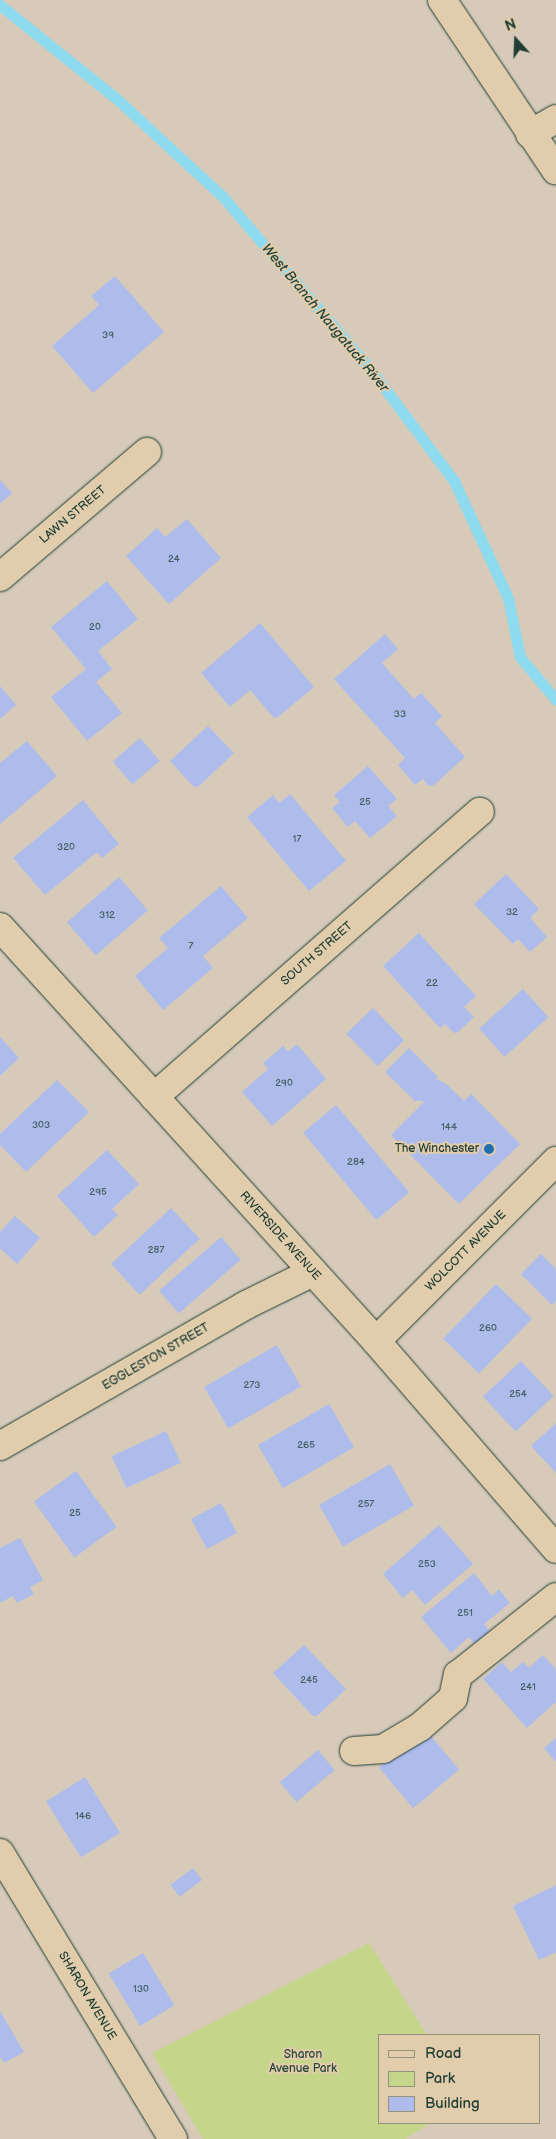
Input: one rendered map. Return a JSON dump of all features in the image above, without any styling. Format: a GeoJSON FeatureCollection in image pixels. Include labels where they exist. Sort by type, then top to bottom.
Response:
{"type":"FeatureCollection","features":[{"type":"Feature","properties":{"kind":"street"},"geometry":{"type":"LineString","coordinates":[[442,0],[530,134],[556,170]]}},
{"type":"Feature","properties":{"kind":"street"},"geometry":{"type":"LineString","coordinates":[[530,134],[556,120]]}},
{"type":"Feature","properties":{"kind":"street","name":"LAWN STREET"},"geometry":{"type":"LineString","coordinates":[[0,577],[147,452]]}},
{"type":"Feature","properties":{"kind":"street","name":"SOUTH STREET"},"geometry":{"type":"LineString","coordinates":[[154,1097],[480,812]]}},
{"type":"Feature","properties":{"kind":"street","name":"RIVERSIDE AVENUE"},"geometry":{"type":"LineString","coordinates":[[0,927],[376,1341],[556,1549]]}},
{"type":"Feature","properties":{"kind":"street","name":"WOLCOTT AVENUE"},"geometry":{"type":"LineString","coordinates":[[376,1341],[556,1161]]}},
{"type":"Feature","properties":{"kind":"street","name":"EGGLESTON STREET"},"geometry":{"type":"LineString","coordinates":[[0,1446],[246,1305],[313,1272]]}},
{"type":"Feature","properties":{"kind":"street"},"geometry":{"type":"LineString","coordinates":[[354,1751],[383,1748],[420,1727],[452,1698],[458,1675],[556,1597]]}},
{"type":"Feature","properties":{"kind":"street","name":"SHARON AVENUE"},"geometry":{"type":"LineString","coordinates":[[0,1853],[174,2139]]}},
{"type":"Feature","properties":{"kind":"green space","name":"Sharon Avenue Park"},"geometry":{"type":"Polygon","coordinates":[[[369,1943],[426,2034],[378,2034],[378,2124],[428,2124],[405,2139],[203,2139],[152,2053],[369,1943]]]}},
{"type":"Feature","properties":{"kind":"building"},"geometry":{"type":"Polygon","coordinates":[[[115,276],[164,332],[93,393],[52,346],[99,305],[91,296],[115,276]]]}},
{"type":"Feature","properties":{"kind":"building"},"geometry":{"type":"Polygon","coordinates":[[[0,480],[12,493],[0,504],[0,480]]]}},
{"type":"Feature","properties":{"kind":"building"},"geometry":{"type":"Polygon","coordinates":[[[187,519],[221,558],[169,604],[126,556],[157,528],[165,537],[187,519]]]}},
{"type":"Feature","properties":{"kind":"building"},"geometry":{"type":"Polygon","coordinates":[[[107,581],[138,619],[98,651],[112,669],[96,682],[122,713],[87,741],[51,697],[86,669],[51,627],[107,581]]]}},
{"type":"Feature","properties":{"kind":"building"},"geometry":{"type":"Polygon","coordinates":[[[260,623],[314,687],[278,717],[274,718],[250,690],[230,707],[201,673],[260,623]]]}},
{"type":"Feature","properties":{"kind":"building"},"geometry":{"type":"Polygon","coordinates":[[[385,634],[398,649],[382,663],[414,699],[421,693],[442,716],[435,723],[465,757],[434,785],[429,786],[423,779],[415,785],[398,765],[405,758],[334,679],[385,634]]]}},
{"type":"Feature","properties":{"kind":"building"},"geometry":{"type":"Polygon","coordinates":[[[0,686],[16,705],[0,719],[0,686]]]}},
{"type":"Feature","properties":{"kind":"building"},"geometry":{"type":"Polygon","coordinates":[[[208,726],[234,753],[199,786],[194,787],[170,761],[208,726]]]}},
{"type":"Feature","properties":{"kind":"building"},"geometry":{"type":"Polygon","coordinates":[[[140,738],[160,761],[133,784],[113,762],[140,738]]]}},
{"type":"Feature","properties":{"kind":"building"},"geometry":{"type":"Polygon","coordinates":[[[27,741],[57,776],[0,824],[0,763],[27,741]]]}},
{"type":"Feature","properties":{"kind":"building"},"geometry":{"type":"Polygon","coordinates":[[[368,766],[397,799],[388,806],[397,816],[370,838],[355,821],[348,827],[332,808],[340,802],[334,795],[368,766]]]}},
{"type":"Feature","properties":{"kind":"building"},"geometry":{"type":"Polygon","coordinates":[[[290,794],[346,861],[309,891],[247,817],[273,795],[279,803],[290,794]]]}},
{"type":"Feature","properties":{"kind":"building"},"geometry":{"type":"Polygon","coordinates":[[[83,800],[119,844],[102,858],[97,852],[45,895],[13,858],[83,800]]]}},
{"type":"Feature","properties":{"kind":"building"},"geometry":{"type":"Polygon","coordinates":[[[506,874],[539,909],[530,918],[547,937],[530,952],[518,939],[513,944],[474,904],[506,874]]]}},
{"type":"Feature","properties":{"kind":"building"},"geometry":{"type":"Polygon","coordinates":[[[119,877],[148,910],[96,955],[67,922],[119,877]]]}},
{"type":"Feature","properties":{"kind":"building"},"geometry":{"type":"Polygon","coordinates":[[[221,886],[248,918],[203,956],[213,968],[163,1010],[135,976],[168,948],[159,938],[221,886]]]}},
{"type":"Feature","properties":{"kind":"building"},"geometry":{"type":"Polygon","coordinates":[[[419,933],[476,996],[464,1007],[474,1017],[458,1032],[454,1033],[445,1024],[440,1028],[383,966],[419,933]]]}},
{"type":"Feature","properties":{"kind":"building"},"geometry":{"type":"Polygon","coordinates":[[[523,989],[548,1017],[505,1057],[479,1028],[523,989]]]}},
{"type":"Feature","properties":{"kind":"building"},"geometry":{"type":"Polygon","coordinates":[[[373,1008],[404,1040],[378,1066],[346,1034],[373,1008]]]}},
{"type":"Feature","properties":{"kind":"building"},"geometry":{"type":"Polygon","coordinates":[[[0,1037],[19,1058],[0,1076],[0,1037]]]}},
{"type":"Feature","properties":{"kind":"building"},"geometry":{"type":"Polygon","coordinates":[[[297,1044],[326,1079],[272,1126],[242,1092],[268,1069],[263,1063],[283,1046],[288,1052],[297,1044]]]}},
{"type":"Feature","properties":{"kind":"building"},"geometry":{"type":"Polygon","coordinates":[[[409,1048],[438,1077],[436,1079],[445,1083],[464,1101],[471,1094],[520,1144],[459,1204],[391,1135],[425,1101],[415,1101],[385,1072],[409,1048]]]}},
{"type":"Feature","properties":{"kind":"building"},"geometry":{"type":"Polygon","coordinates":[[[57,1080],[89,1112],[26,1172],[0,1145],[0,1134],[57,1080]]]}},
{"type":"Feature","properties":{"kind":"building"},"geometry":{"type":"Polygon","coordinates":[[[336,1105],[409,1192],[376,1220],[303,1133],[336,1105]]]}},
{"type":"Feature","properties":{"kind":"building"},"geometry":{"type":"Polygon","coordinates":[[[107,1150],[139,1184],[112,1209],[118,1215],[94,1237],[57,1196],[107,1150]]]}},
{"type":"Feature","properties":{"kind":"building"},"geometry":{"type":"Polygon","coordinates":[[[171,1208],[200,1239],[140,1295],[111,1264],[171,1208]]]}},
{"type":"Feature","properties":{"kind":"building"},"geometry":{"type":"Polygon","coordinates":[[[15,1216],[40,1238],[17,1264],[0,1248],[0,1232],[15,1216]]]}},
{"type":"Feature","properties":{"kind":"building"},"geometry":{"type":"Polygon","coordinates":[[[221,1237],[241,1260],[179,1313],[159,1291],[221,1237]]]}},
{"type":"Feature","properties":{"kind":"building"},"geometry":{"type":"Polygon","coordinates":[[[541,1254],[556,1269],[556,1301],[552,1305],[521,1274],[541,1254]]]}},
{"type":"Feature","properties":{"kind":"building"},"geometry":{"type":"Polygon","coordinates":[[[496,1284],[532,1319],[479,1373],[443,1339],[496,1284]]]}},
{"type":"Feature","properties":{"kind":"building"},"geometry":{"type":"Polygon","coordinates":[[[277,1345],[301,1387],[228,1429],[204,1387],[277,1345]]]}},
{"type":"Feature","properties":{"kind":"building"},"geometry":{"type":"Polygon","coordinates":[[[521,1361],[554,1396],[516,1432],[483,1396],[521,1361]]]}},
{"type":"Feature","properties":{"kind":"building"},"geometry":{"type":"Polygon","coordinates":[[[329,1404],[354,1447],[283,1488],[258,1445],[329,1404]]]}},
{"type":"Feature","properties":{"kind":"building"},"geometry":{"type":"Polygon","coordinates":[[[556,1423],[556,1473],[531,1446],[556,1423]]]}},
{"type":"Feature","properties":{"kind":"building"},"geometry":{"type":"Polygon","coordinates":[[[166,1431],[181,1463],[126,1488],[112,1456],[166,1431]]]}},
{"type":"Feature","properties":{"kind":"building"},"geometry":{"type":"Polygon","coordinates":[[[390,1464],[414,1506],[343,1547],[319,1505],[390,1464]]]}},
{"type":"Feature","properties":{"kind":"building"},"geometry":{"type":"Polygon","coordinates":[[[76,1471],[117,1527],[74,1557],[34,1502],[76,1471]]]}},
{"type":"Feature","properties":{"kind":"building"},"geometry":{"type":"Polygon","coordinates":[[[221,1503],[237,1533],[207,1549],[191,1519],[221,1503]]]}},
{"type":"Feature","properties":{"kind":"building"},"geometry":{"type":"Polygon","coordinates":[[[439,1525],[473,1564],[425,1605],[412,1590],[403,1598],[383,1574],[439,1525]]]}},
{"type":"Feature","properties":{"kind":"building"},"geometry":{"type":"Polygon","coordinates":[[[20,1538],[43,1580],[30,1587],[34,1594],[17,1603],[13,1596],[0,1603],[0,1548],[20,1538]]]}},
{"type":"Feature","properties":{"kind":"building"},"geometry":{"type":"Polygon","coordinates":[[[474,1573],[492,1596],[499,1589],[510,1603],[484,1624],[490,1631],[474,1644],[469,1637],[451,1653],[421,1617],[474,1573]]]}},
{"type":"Feature","properties":{"kind":"building"},"geometry":{"type":"Polygon","coordinates":[[[304,1645],[346,1689],[317,1716],[313,1716],[273,1673],[304,1645]]]}},
{"type":"Feature","properties":{"kind":"building"},"geometry":{"type":"Polygon","coordinates":[[[543,1655],[556,1669],[556,1702],[527,1728],[483,1679],[502,1662],[511,1672],[523,1662],[529,1668],[543,1655]]]}},
{"type":"Feature","properties":{"kind":"building"},"geometry":{"type":"Polygon","coordinates":[[[425,1729],[459,1770],[413,1808],[379,1768],[425,1729]]]}},
{"type":"Feature","properties":{"kind":"building"},"geometry":{"type":"Polygon","coordinates":[[[556,1738],[556,1762],[544,1748],[556,1738]]]}},
{"type":"Feature","properties":{"kind":"building"},"geometry":{"type":"Polygon","coordinates":[[[318,1750],[335,1770],[296,1802],[280,1782],[318,1750]]]}},
{"type":"Feature","properties":{"kind":"building"},"geometry":{"type":"Polygon","coordinates":[[[85,1777],[120,1833],[81,1857],[46,1801],[85,1777]]]}},
{"type":"Feature","properties":{"kind":"building"},"geometry":{"type":"Polygon","coordinates":[[[193,1868],[202,1880],[180,1897],[171,1885],[193,1868]]]}},
{"type":"Feature","properties":{"kind":"building"},"geometry":{"type":"Polygon","coordinates":[[[556,1885],[556,1952],[539,1960],[513,1906],[556,1885]]]}},
{"type":"Feature","properties":{"kind":"building"},"geometry":{"type":"Polygon","coordinates":[[[143,1953],[174,2005],[140,2026],[109,1974],[143,1953]]]}},
{"type":"Feature","properties":{"kind":"building"},"geometry":{"type":"Polygon","coordinates":[[[0,2011],[24,2052],[4,2063],[0,2057],[0,2011]]]}},
{"type":"Feature","properties":{"kind":"waterway","name":"West Branch Naugatuck River"},"geometry":{"type":"LineString","coordinates":[[0,5],[118,100],[223,197],[374,374],[454,481],[508,598],[520,657],[556,700]]}},
{"type":"Feature","properties":{"kind":"place","name":"The Winchester"},"geometry":{"type":"Point","coordinates":[489,1149]}}]}
